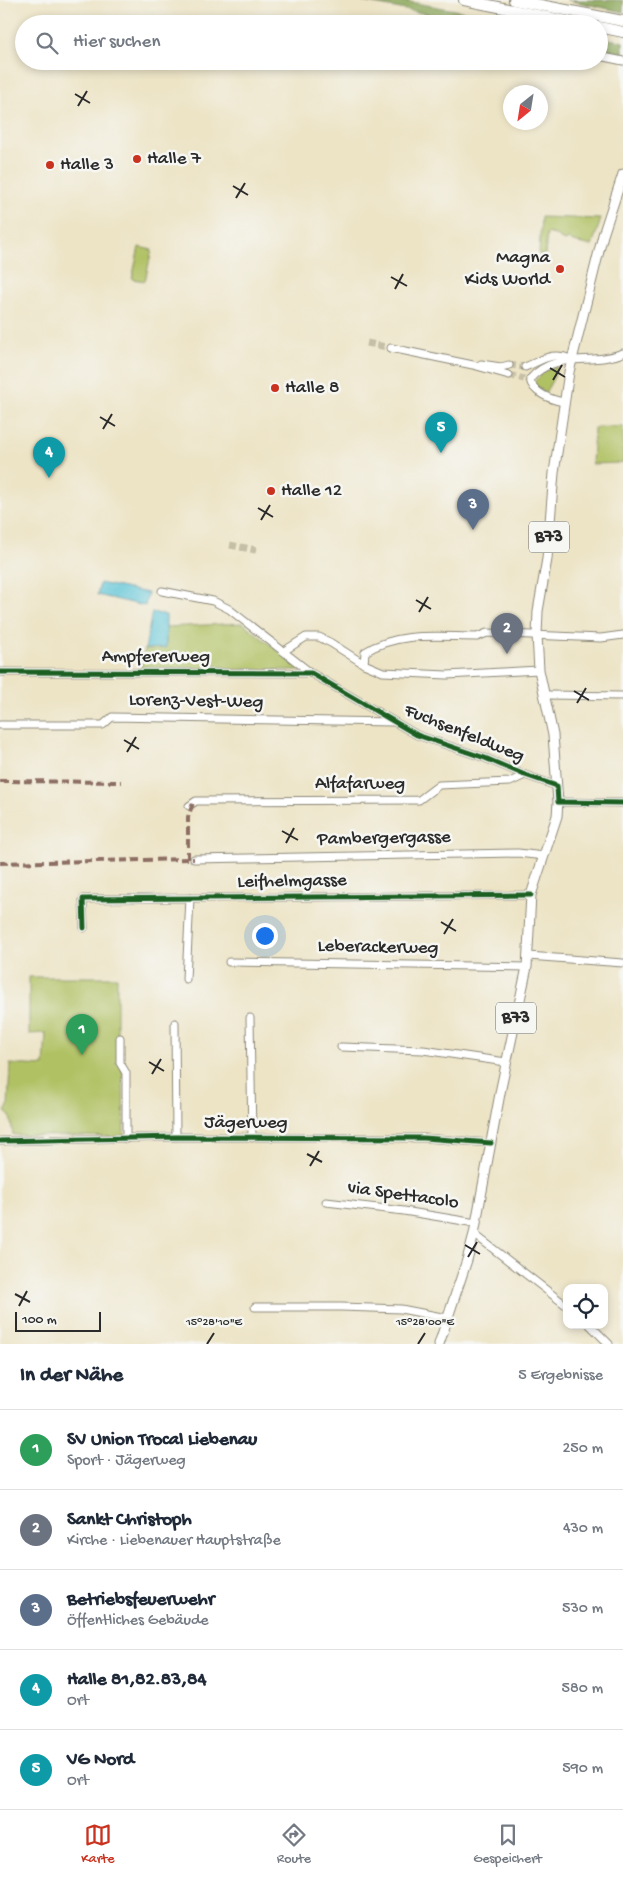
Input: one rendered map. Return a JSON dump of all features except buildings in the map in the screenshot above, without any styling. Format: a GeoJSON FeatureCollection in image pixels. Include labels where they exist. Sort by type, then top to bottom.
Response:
{"type":"FeatureCollection","features":[{"type":"Feature","properties":{"kind":"highway"},"geometry":{"type":"LineString","coordinates":[[464,0],[538,15]]}},
{"type":"Feature","properties":{"kind":"highway"},"geometry":{"type":"LineString","coordinates":[[514,0],[588,15]]}},
{"type":"Feature","properties":{"kind":"highway"},"geometry":{"type":"LineString","coordinates":[[608,19],[623,22]]}},
{"type":"Feature","properties":{"kind":"highway"},"geometry":{"type":"LineString","coordinates":[[608,29],[623,32]]}},
{"type":"Feature","properties":{"kind":"main road","name":"B73"},"geometry":{"type":"LineString","coordinates":[[439,1344],[474,1234],[506,1062],[527,967],[531,895],[556,822],[558,802],[553,735],[546,695],[539,670],[538,611],[547,559],[554,473],[572,359],[603,235],[623,174]]}},
{"type":"Feature","properties":{"kind":"street"},"geometry":{"type":"LineString","coordinates":[[608,58],[623,61]]}},
{"type":"Feature","properties":{"kind":"street"},"geometry":{"type":"LineString","coordinates":[[391,348],[474,365],[509,375]]}},
{"type":"Feature","properties":{"kind":"street"},"geometry":{"type":"LineString","coordinates":[[564,402],[547,398],[527,379],[550,364],[572,359],[610,358],[623,353]]}},
{"type":"Feature","properties":{"kind":"street"},"geometry":{"type":"LineString","coordinates":[[525,367],[552,355],[562,355],[572,359]]}},
{"type":"Feature","properties":{"kind":"street"},"geometry":{"type":"LineString","coordinates":[[474,365],[509,366]]}},
{"type":"Feature","properties":{"kind":"street","name":"Fuchsenfeldweg"},"geometry":{"type":"LineString","coordinates":[[162,590],[213,601],[229,609],[311,673],[417,735],[485,758],[525,776],[557,786]]}},
{"type":"Feature","properties":{"kind":"street"},"geometry":{"type":"LineString","coordinates":[[348,654],[365,652],[379,644],[404,637],[477,637],[487,633],[601,638],[623,635]]}},
{"type":"Feature","properties":{"kind":"street"},"geometry":{"type":"LineString","coordinates":[[284,651],[306,637],[318,637],[332,643],[364,664],[383,672],[446,675],[539,670]]}},
{"type":"Feature","properties":{"kind":"street"},"geometry":{"type":"LineString","coordinates":[[364,664],[365,652]]}},
{"type":"Feature","properties":{"kind":"street","name":"Ampfererweg"},"geometry":{"type":"LineString","coordinates":[[0,672],[311,673]]}},
{"type":"Feature","properties":{"kind":"street"},"geometry":{"type":"LineString","coordinates":[[546,695],[623,696]]}},
{"type":"Feature","properties":{"kind":"street","name":"Lorenz-Vest-Weg"},"geometry":{"type":"LineString","coordinates":[[0,725],[103,725],[112,717],[394,722]]}},
{"type":"Feature","properties":{"kind":"street","name":"Alfafarweg"},"geometry":{"type":"LineString","coordinates":[[189,806],[196,801],[419,800],[439,785],[510,782],[525,776]]}},
{"type":"Feature","properties":{"kind":"street"},"geometry":{"type":"LineString","coordinates":[[558,802],[623,803]]}},
{"type":"Feature","properties":{"kind":"street","name":"Pambergergasse"},"geometry":{"type":"LineString","coordinates":[[194,859],[518,853],[544,856]]}},
{"type":"Feature","properties":{"kind":"street","name":"Leifhelmgasse"},"geometry":{"type":"LineString","coordinates":[[84,928],[83,899],[531,895]]}},
{"type":"Feature","properties":{"kind":"street"},"geometry":{"type":"LineString","coordinates":[[186,979],[190,898]]}},
{"type":"Feature","properties":{"kind":"street"},"geometry":{"type":"LineString","coordinates":[[528,956],[623,963]]}},
{"type":"Feature","properties":{"kind":"street","name":"Leberackerweg"},"geometry":{"type":"LineString","coordinates":[[229,962],[527,967]]}},
{"type":"Feature","properties":{"kind":"street","name":"Jägerweg"},"geometry":{"type":"LineString","coordinates":[[250,1018],[252,1138]]}},
{"type":"Feature","properties":{"kind":"street"},"geometry":{"type":"LineString","coordinates":[[175,1023],[176,1137]]}},
{"type":"Feature","properties":{"kind":"street"},"geometry":{"type":"LineString","coordinates":[[120,1038],[120,1063],[126,1073],[126,1138]]}},
{"type":"Feature","properties":{"kind":"street"},"geometry":{"type":"LineString","coordinates":[[341,1047],[423,1050],[506,1062]]}},
{"type":"Feature","properties":{"kind":"street","name":"Jägerweg"},"geometry":{"type":"LineString","coordinates":[[0,1141],[176,1137],[424,1138],[491,1144]]}},
{"type":"Feature","properties":{"kind":"street","name":"via Spettacolo"},"geometry":{"type":"LineString","coordinates":[[326,1202],[404,1211],[476,1223]]}},
{"type":"Feature","properties":{"kind":"street"},"geometry":{"type":"LineString","coordinates":[[474,1234],[563,1303]]}},
{"type":"Feature","properties":{"kind":"street"},"geometry":{"type":"LineString","coordinates":[[255,1307],[401,1309],[447,1318]]}},
{"type":"Feature","properties":{"kind":"street"},"geometry":{"type":"LineString","coordinates":[[594,1329],[609,1344]]}},
{"type":"Feature","properties":{"kind":"green space"},"geometry":{"type":"Polygon","coordinates":[[[353,0],[399,0],[483,15],[432,15],[353,0]]]}},
{"type":"Feature","properties":{"kind":"green space"},"geometry":{"type":"Polygon","coordinates":[[[568,0],[620,0],[623,1],[623,12],[568,0]]]}},
{"type":"Feature","properties":{"kind":"green space"},"geometry":{"type":"Polygon","coordinates":[[[608,39],[623,42],[623,53],[608,50],[608,39]]]}},
{"type":"Feature","properties":{"kind":"green space"},"geometry":{"type":"Polygon","coordinates":[[[541,217],[601,219],[592,246],[573,242],[569,239],[565,241],[560,239],[559,236],[547,233],[545,255],[539,255],[541,217]]]}},
{"type":"Feature","properties":{"kind":"green space"},"geometry":{"type":"Polygon","coordinates":[[[139,247],[152,250],[145,281],[132,279],[139,247]]]}},
{"type":"Feature","properties":{"kind":"green space"},"geometry":{"type":"Polygon","coordinates":[[[557,367],[545,393],[534,382],[546,370],[557,367]]]}},
{"type":"Feature","properties":{"kind":"green space"},"geometry":{"type":"Polygon","coordinates":[[[623,426],[623,463],[592,464],[594,428],[623,426]]]}},
{"type":"Feature","properties":{"kind":"green space"},"geometry":{"type":"Polygon","coordinates":[[[243,623],[302,670],[140,670],[145,649],[166,648],[166,627],[243,623]]]}},
{"type":"Feature","properties":{"kind":"green space"},"geometry":{"type":"Polygon","coordinates":[[[29,977],[117,977],[117,1034],[123,1075],[124,1137],[13,1135],[10,1116],[5,1112],[8,1106],[10,1064],[44,1066],[46,1033],[29,1034],[29,977]]]}},
{"type":"Feature","properties":{"kind":"water"},"geometry":{"type":"Polygon","coordinates":[[[100,583],[148,593],[145,606],[97,595],[100,583]]]}},
{"type":"Feature","properties":{"kind":"water"},"geometry":{"type":"Polygon","coordinates":[[[152,612],[166,615],[166,648],[145,649],[152,612]]]}},
{"type":"Feature","properties":{"kind":"tunnel"},"geometry":{"type":"LineString","coordinates":[[367,343],[391,348]]}},
{"type":"Feature","properties":{"kind":"tunnel"},"geometry":{"type":"LineString","coordinates":[[509,365],[525,367]]}},
{"type":"Feature","properties":{"kind":"tunnel"},"geometry":{"type":"LineString","coordinates":[[509,375],[524,379]]}},
{"type":"Feature","properties":{"kind":"tunnel"},"geometry":{"type":"LineString","coordinates":[[230,545],[256,550]]}},
{"type":"Feature","properties":{"kind":"marked path"},"geometry":{"type":"LineString","coordinates":[[0,781],[121,782]]}},
{"type":"Feature","properties":{"kind":"marked path"},"geometry":{"type":"LineString","coordinates":[[188,859],[188,817],[193,803]]}},
{"type":"Feature","properties":{"kind":"marked path"},"geometry":{"type":"LineString","coordinates":[[0,863],[194,859]]}},
{"type":"Feature","properties":{"kind":"cycle path"},"geometry":{"type":"LineString","coordinates":[[0,672],[311,673],[417,735],[485,758],[557,786],[558,802],[623,803]]}},
{"type":"Feature","properties":{"kind":"cycle path"},"geometry":{"type":"LineString","coordinates":[[84,928],[83,899],[531,895]]}},
{"type":"Feature","properties":{"kind":"cycle path"},"geometry":{"type":"LineString","coordinates":[[0,1141],[176,1137],[424,1138],[491,1143]]}},
{"type":"Feature","properties":{"kind":"place","name":"Halle 7"},"geometry":{"type":"Point","coordinates":[137,159]}},
{"type":"Feature","properties":{"kind":"place","name":"Halle 3"},"geometry":{"type":"Point","coordinates":[50,165]}},
{"type":"Feature","properties":{"kind":"place","name":"Magna Kids World"},"geometry":{"type":"Point","coordinates":[560,269]}},
{"type":"Feature","properties":{"kind":"place","name":"Halle 8"},"geometry":{"type":"Point","coordinates":[275,388]}},
{"type":"Feature","properties":{"kind":"place","name":"VG Nord"},"geometry":{"type":"Point","coordinates":[441,453]}},
{"type":"Feature","properties":{"kind":"place","name":"Halle 81,82.83,84"},"geometry":{"type":"Point","coordinates":[49,478]}},
{"type":"Feature","properties":{"kind":"place","name":"Halle 12"},"geometry":{"type":"Point","coordinates":[271,491]}},
{"type":"Feature","properties":{"kind":"place","name":"Betriebsfeuerwehr"},"geometry":{"type":"Point","coordinates":[473,530]}},
{"type":"Feature","properties":{"kind":"place","name":"Sankt Christoph"},"geometry":{"type":"Point","coordinates":[507,654]}},
{"type":"Feature","properties":{"kind":"place","name":"SV Union Trocal Liebenau"},"geometry":{"type":"Point","coordinates":[82,1055]}}]}
